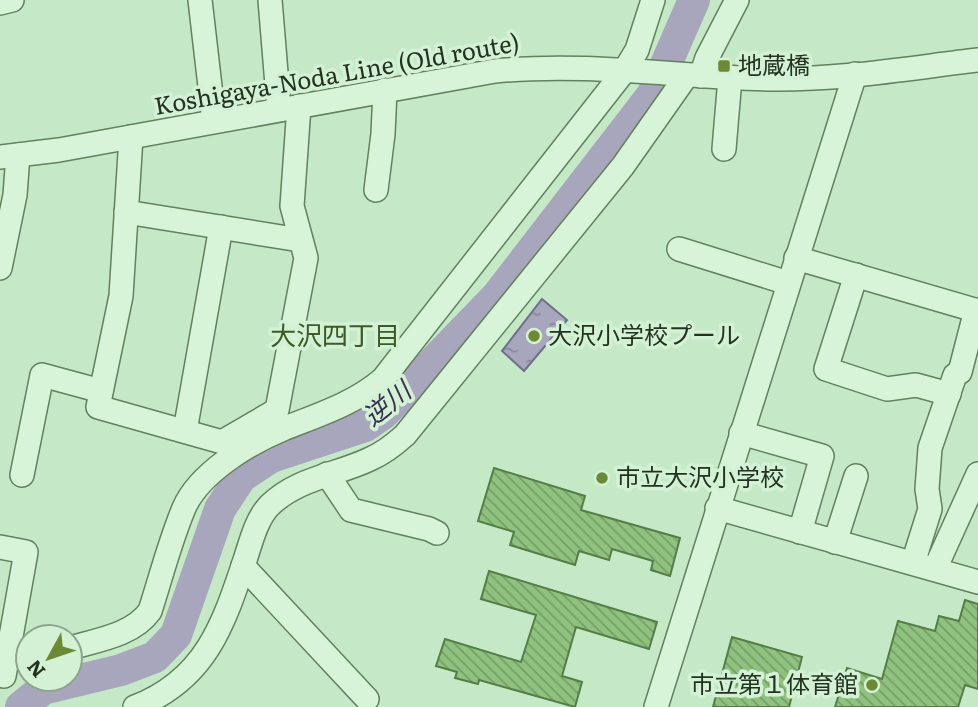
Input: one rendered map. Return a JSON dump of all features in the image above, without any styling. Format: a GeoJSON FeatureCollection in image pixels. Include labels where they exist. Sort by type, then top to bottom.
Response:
{"type":"FeatureCollection","features":[{"type":"Feature","properties":{"kind":"street"},"geometry":{"type":"LineString","coordinates":[[200,0],[214,121]]}},
{"type":"Feature","properties":{"kind":"street"},"geometry":{"type":"LineString","coordinates":[[131,136],[121,296],[98,407],[222,442],[277,410],[306,258],[292,206],[289,107],[271,0]]}},
{"type":"Feature","properties":{"kind":"street"},"geometry":{"type":"LineString","coordinates":[[84,644],[130,629],[142,622],[150,611],[184,508],[208,477],[233,456],[262,438],[353,401],[383,379],[630,70],[653,0]]}},
{"type":"Feature","properties":{"kind":"street"},"geometry":{"type":"LineString","coordinates":[[135,707],[157,699],[202,660],[213,641],[257,524],[268,507],[302,484],[388,450],[405,435],[623,166],[690,75],[707,58],[737,0]]}},
{"type":"Feature","properties":{"kind":"street","name":"Koshigaya-Noda Line (Old route)"},"geometry":{"type":"LineString","coordinates":[[9,156],[59,150],[442,79],[519,69],[544,67],[730,78],[809,79],[978,60]]}},
{"type":"Feature","properties":{"kind":"street"},"geometry":{"type":"LineString","coordinates":[[656,707],[855,74]]}},
{"type":"Feature","properties":{"kind":"street"},"geometry":{"type":"LineString","coordinates":[[724,149],[730,78]]}},
{"type":"Feature","properties":{"kind":"street"},"geometry":{"type":"LineString","coordinates":[[376,190],[385,90]]}},
{"type":"Feature","properties":{"kind":"street"},"geometry":{"type":"LineString","coordinates":[[0,268],[15,195],[9,156]]}},
{"type":"Feature","properties":{"kind":"street"},"geometry":{"type":"LineString","coordinates":[[126,212],[300,240]]}},
{"type":"Feature","properties":{"kind":"street"},"geometry":{"type":"LineString","coordinates":[[185,431],[221,227]]}},
{"type":"Feature","properties":{"kind":"street"},"geometry":{"type":"LineString","coordinates":[[679,249],[788,283]]}},
{"type":"Feature","properties":{"kind":"street"},"geometry":{"type":"LineString","coordinates":[[796,258],[977,311],[960,372],[955,375],[930,448],[927,489],[930,509],[924,566]]}},
{"type":"Feature","properties":{"kind":"street"},"geometry":{"type":"LineString","coordinates":[[856,275],[826,369],[887,389],[916,384],[949,394]]}},
{"type":"Feature","properties":{"kind":"street"},"geometry":{"type":"LineString","coordinates":[[22,475],[42,375],[101,391]]}},
{"type":"Feature","properties":{"kind":"street"},"geometry":{"type":"LineString","coordinates":[[741,433],[822,456],[800,532]]}},
{"type":"Feature","properties":{"kind":"street"},"geometry":{"type":"LineString","coordinates":[[327,474],[351,510],[437,533]]}},
{"type":"Feature","properties":{"kind":"street"},"geometry":{"type":"LineString","coordinates":[[924,566],[978,474]]}},
{"type":"Feature","properties":{"kind":"street"},"geometry":{"type":"LineString","coordinates":[[835,542],[856,476]]}},
{"type":"Feature","properties":{"kind":"street"},"geometry":{"type":"LineString","coordinates":[[717,508],[978,582]]}},
{"type":"Feature","properties":{"kind":"street"},"geometry":{"type":"LineString","coordinates":[[0,547],[26,552],[2,678]]}},
{"type":"Feature","properties":{"kind":"street"},"geometry":{"type":"LineString","coordinates":[[243,566],[367,699]]}},
{"type":"Feature","properties":{"kind":"water","name":"大沢小学校プール"},"geometry":{"type":"Polygon","coordinates":[[[542,299],[567,320],[524,371],[502,351],[542,299]]]}},
{"type":"Feature","properties":{"kind":"building"},"geometry":{"type":"Polygon","coordinates":[[[494,468],[585,496],[581,510],[680,538],[670,576],[651,570],[653,561],[612,549],[609,560],[579,551],[575,565],[510,545],[514,532],[478,521],[494,468]]]}},
{"type":"Feature","properties":{"kind":"building"},"geometry":{"type":"Polygon","coordinates":[[[489,571],[657,622],[649,649],[576,627],[562,676],[582,682],[575,707],[479,680],[478,684],[455,678],[457,672],[436,666],[445,639],[521,662],[536,615],[481,599],[489,571]]]}},
{"type":"Feature","properties":{"kind":"building"},"geometry":{"type":"Polygon","coordinates":[[[965,600],[978,604],[978,689],[965,685],[958,707],[835,707],[847,668],[882,679],[898,621],[935,631],[939,616],[959,621],[965,600]]]}},
{"type":"Feature","properties":{"kind":"building"},"geometry":{"type":"Polygon","coordinates":[[[732,637],[802,657],[789,707],[713,707],[732,637]]]}},
{"type":"Feature","properties":{"kind":"waterway","name":"逆川"},"geometry":{"type":"LineString","coordinates":[[21,707],[43,689],[121,670],[155,657],[176,635],[220,509],[241,477],[271,457],[365,426],[384,413],[498,295],[653,94],[694,0]]}},
{"type":"Feature","properties":{"kind":"place","name":"地蔵橋"},"geometry":{"type":"Point","coordinates":[724,66]}},
{"type":"Feature","properties":{"kind":"place","name":"大沢小学校プール"},"geometry":{"type":"Point","coordinates":[534,336]}},
{"type":"Feature","properties":{"kind":"place","name":"市立大沢小学校"},"geometry":{"type":"Point","coordinates":[602,478]}},
{"type":"Feature","properties":{"kind":"place","name":"市立第１体育館"},"geometry":{"type":"Point","coordinates":[872,685]}},
{"type":"Feature","properties":{"kind":"district","name":"大沢四丁目"},"geometry":{"type":"Point","coordinates":[335,336]}}]}
